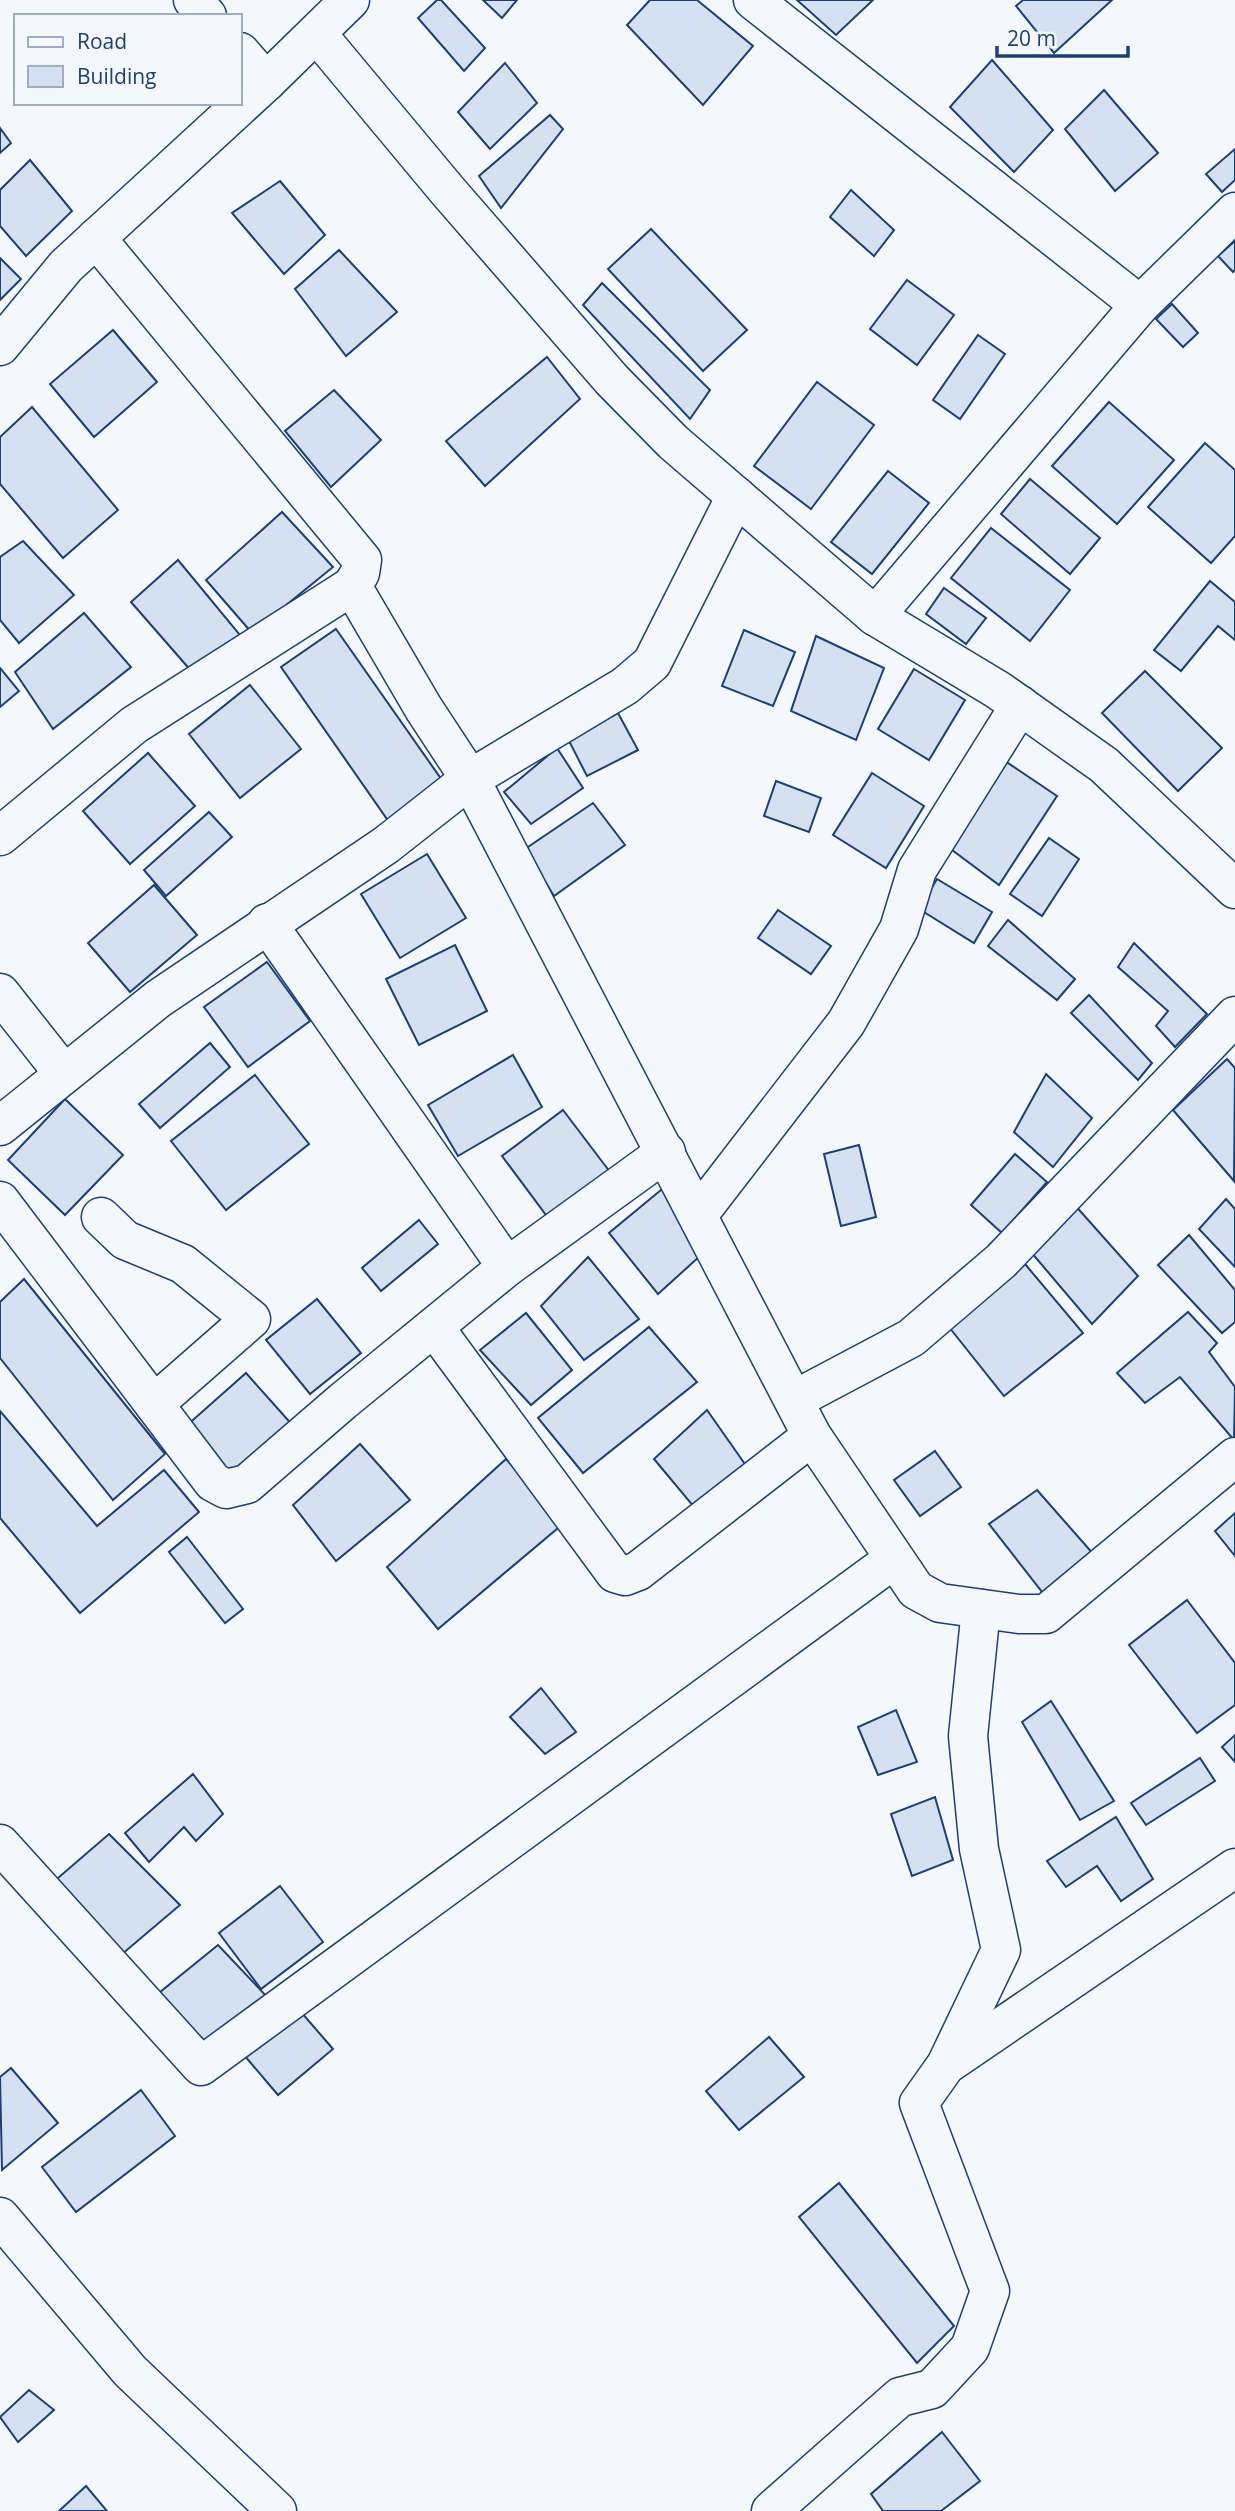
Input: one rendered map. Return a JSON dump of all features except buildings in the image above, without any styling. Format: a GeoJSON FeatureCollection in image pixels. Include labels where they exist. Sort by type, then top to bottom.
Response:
{"type":"FeatureCollection","features":[{"type":"Feature","properties":{"kind":"street"},"geometry":{"type":"LineString","coordinates":[[193,0],[205,14]]}},
{"type":"Feature","properties":{"kind":"street"},"geometry":{"type":"LineString","coordinates":[[242,104],[350,0]]}},
{"type":"Feature","properties":{"kind":"street"},"geometry":{"type":"LineString","coordinates":[[753,0],[1140,305]]}},
{"type":"Feature","properties":{"kind":"street"},"geometry":{"type":"LineString","coordinates":[[317,34],[447,190],[612,380],[673,442],[875,616],[1020,705],[1104,765],[1235,889]]}},
{"type":"Feature","properties":{"kind":"street"},"geometry":{"type":"LineString","coordinates":[[242,54],[266,82]]}},
{"type":"Feature","properties":{"kind":"street"},"geometry":{"type":"LineString","coordinates":[[0,345],[66,266],[241,105]]}},
{"type":"Feature","properties":{"kind":"street"},"geometry":{"type":"LineString","coordinates":[[875,616],[1140,305],[1235,212]]}},
{"type":"Feature","properties":{"kind":"street"},"geometry":{"type":"LineString","coordinates":[[0,836],[134,725],[352,586],[360,573],[362,560],[96,238]]}},
{"type":"Feature","properties":{"kind":"street"},"geometry":{"type":"LineString","coordinates":[[0,1126],[158,999],[386,845],[470,779],[625,686],[652,663],[736,496]]}},
{"type":"Feature","properties":{"kind":"street"},"geometry":{"type":"LineString","coordinates":[[352,586],[424,709],[470,779],[812,1436],[916,1590],[940,1603],[1019,1614],[1046,1614],[1235,1457]]}},
{"type":"Feature","properties":{"kind":"street"},"geometry":{"type":"LineString","coordinates":[[698,1215],[846,1023],[899,929],[917,870],[1020,705]]}},
{"type":"Feature","properties":{"kind":"street"},"geometry":{"type":"LineString","coordinates":[[267,923],[507,1266]]}},
{"type":"Feature","properties":{"kind":"street"},"geometry":{"type":"LineString","coordinates":[[0,993],[64,1074]]}},
{"type":"Feature","properties":{"kind":"street"},"geometry":{"type":"LineString","coordinates":[[794,1400],[911,1338],[1001,1261],[1235,1016]]}},
{"type":"Feature","properties":{"kind":"street"},"geometry":{"type":"LineString","coordinates":[[0,1201],[213,1482],[226,1489],[247,1484],[507,1266],[666,1152]]}},
{"type":"Feature","properties":{"kind":"street"},"geometry":{"type":"LineString","coordinates":[[101,1217],[125,1240],[183,1264],[251,1319],[154,1404]]}},
{"type":"Feature","properties":{"kind":"street"},"geometry":{"type":"LineString","coordinates":[[434,1327],[614,1573],[625,1576],[638,1571],[812,1436]]}},
{"type":"Feature","properties":{"kind":"street"},"geometry":{"type":"LineString","coordinates":[[0,1844],[201,2066],[894,1559]]}},
{"type":"Feature","properties":{"kind":"street"},"geometry":{"type":"LineString","coordinates":[[771,2511],[900,2397],[932,2389],[970,2348],[990,2291],[919,2103],[946,2065],[1001,1950],[979,1849],[968,1737],[981,1609]]}},
{"type":"Feature","properties":{"kind":"street"},"geometry":{"type":"LineString","coordinates":[[946,2065],[1235,1868]]}},
{"type":"Feature","properties":{"kind":"street"},"geometry":{"type":"LineString","coordinates":[[0,2217],[130,2371],[277,2511]]}}]}
